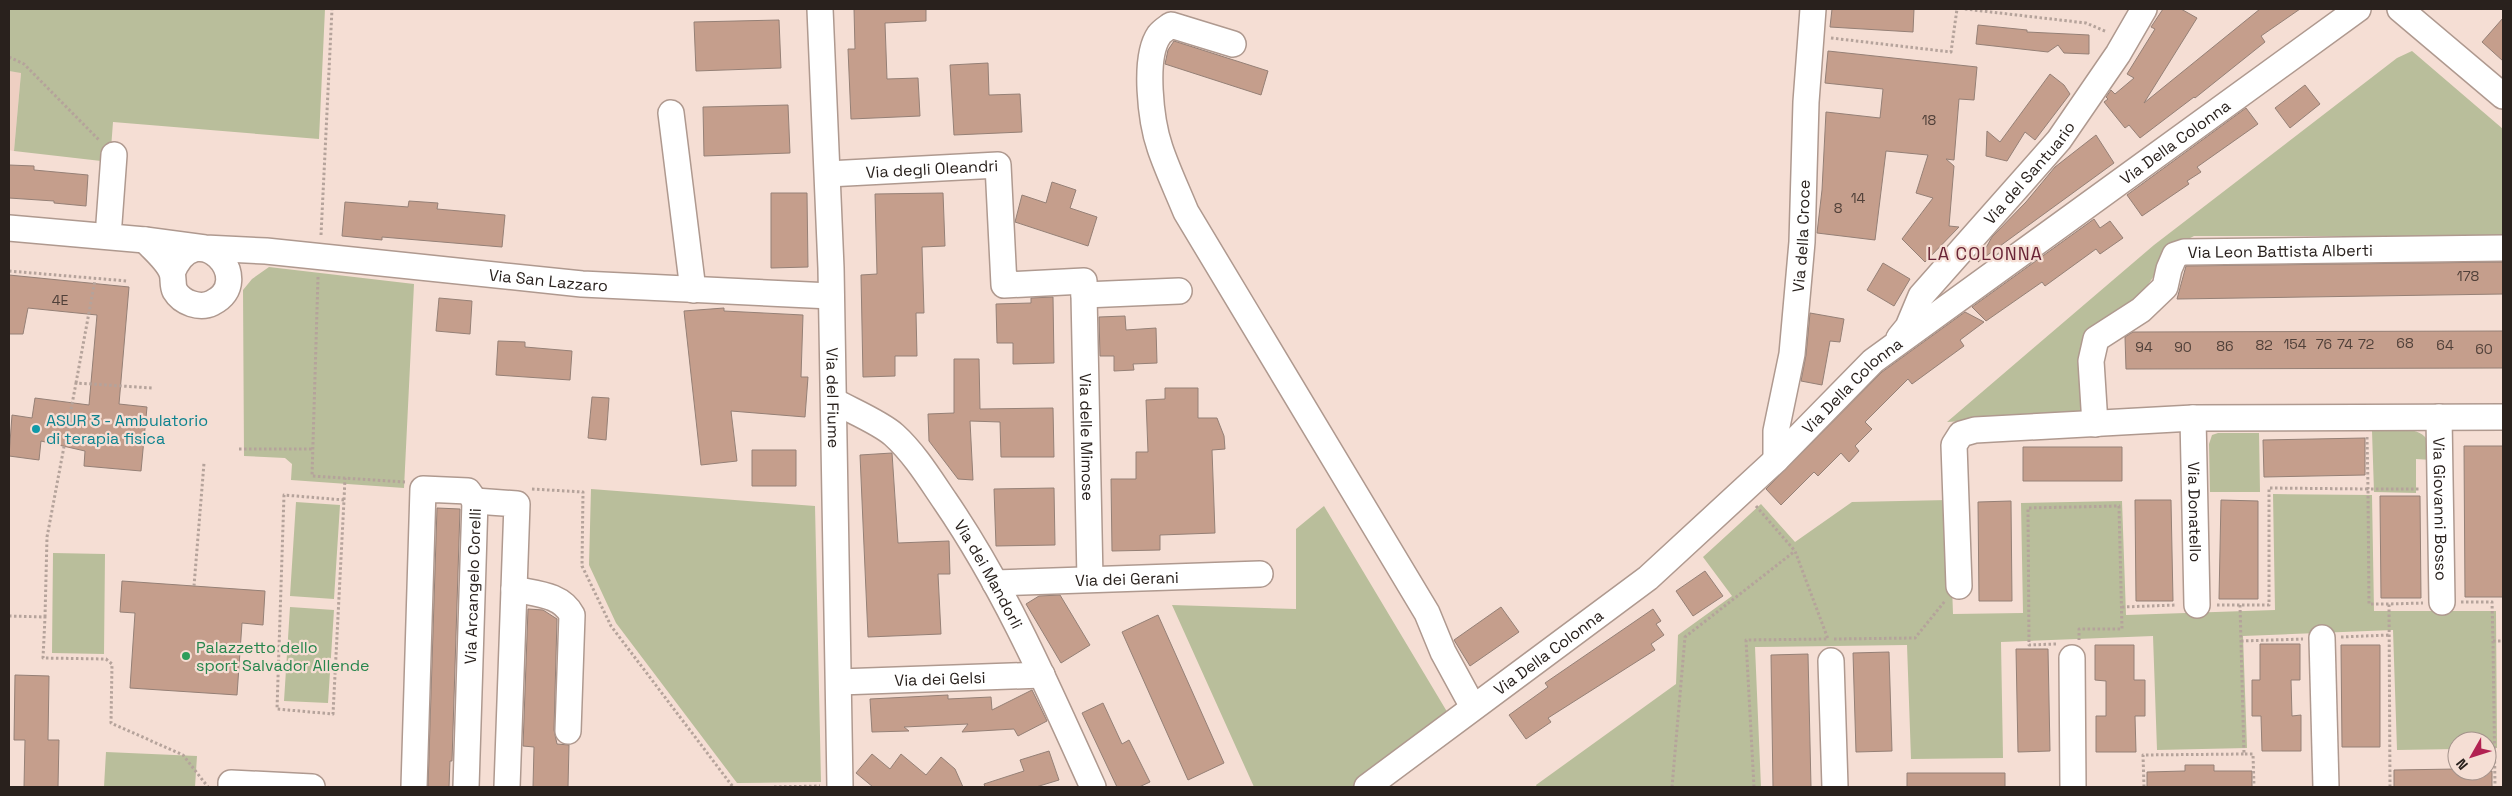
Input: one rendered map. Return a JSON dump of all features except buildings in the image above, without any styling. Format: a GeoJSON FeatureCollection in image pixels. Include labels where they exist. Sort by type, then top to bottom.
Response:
{"type":"FeatureCollection","features":[{"type":"Feature","properties":{"kind":"street","name":"Via del Fiume"},"geometry":{"type":"LineString","coordinates":[[820,9],[828,174],[834,401],[840,786]]}},
{"type":"Feature","properties":{"kind":"street","name":"Via della Croce"},"geometry":{"type":"LineString","coordinates":[[1776,460],[1776,430],[1792,354],[1802,242],[1806,102],[1813,9]]}},
{"type":"Feature","properties":{"kind":"street","name":"Via del Santuario"},"geometry":{"type":"LineString","coordinates":[[1887,351],[1908,327],[1921,296],[2059,140],[2118,54],[2144,9]]}},
{"type":"Feature","properties":{"kind":"street","name":"Via Della Colonna"},"geometry":{"type":"LineString","coordinates":[[1367,787],[1648,578],[1776,460],[1873,361],[2358,9]]}},
{"type":"Feature","properties":{"kind":"street"},"geometry":{"type":"LineString","coordinates":[[2400,9],[2503,96]]}},
{"type":"Feature","properties":{"kind":"street"},"geometry":{"type":"LineString","coordinates":[[1233,44],[1171,26],[1160,34],[1153,48],[1150,70],[1152,108],[1159,146],[1186,212],[1427,613],[1444,652],[1473,707]]}},
{"type":"Feature","properties":{"kind":"street"},"geometry":{"type":"LineString","coordinates":[[671,113],[693,290]]}},
{"type":"Feature","properties":{"kind":"street"},"geometry":{"type":"LineString","coordinates":[[108,222],[114,155]]}},
{"type":"Feature","properties":{"kind":"street","name":"Via degli Oleandri"},"geometry":{"type":"LineString","coordinates":[[828,174],[998,165],[1004,285],[1084,282],[1084,295]]}},
{"type":"Feature","properties":{"kind":"street","name":"Via San Lazzaro"},"geometry":{"type":"LineString","coordinates":[[9,228],[145,240],[205,248],[217,253],[224,260],[229,280]]}},
{"type":"Feature","properties":{"kind":"street"},"geometry":{"type":"LineString","coordinates":[[145,240],[172,272],[172,283],[180,297],[188,303],[201,306],[211,304],[220,297],[229,280],[246,264],[266,251]]}},
{"type":"Feature","properties":{"kind":"street","name":"Via San Lazzaro"},"geometry":{"type":"LineString","coordinates":[[172,272],[177,259],[184,252],[195,248],[266,251],[320,250],[582,284],[831,296]]}},
{"type":"Feature","properties":{"kind":"street","name":"Via Leon Battista Alberti"},"geometry":{"type":"LineString","coordinates":[[2095,424],[2091,361],[2096,339],[2141,310],[2165,287],[2169,269],[2175,255],[2184,252],[2503,248]]}},
{"type":"Feature","properties":{"kind":"street"},"geometry":{"type":"LineString","coordinates":[[1084,295],[1179,291]]}},
{"type":"Feature","properties":{"kind":"street","name":"Via delle Mimose"},"geometry":{"type":"LineString","coordinates":[[1084,295],[1090,579]]}},
{"type":"Feature","properties":{"kind":"street","name":"Via dei Mandorli"},"geometry":{"type":"LineString","coordinates":[[834,401],[894,434],[940,493],[962,525],[995,583],[1042,675],[1094,787]]}},
{"type":"Feature","properties":{"kind":"street","name":"Via Giovanni Bosso"},"geometry":{"type":"LineString","coordinates":[[2439,417],[2442,602]]}},
{"type":"Feature","properties":{"kind":"street"},"geometry":{"type":"LineString","coordinates":[[1959,586],[1954,445],[1962,434],[1976,430],[2193,418],[2503,417]]}},
{"type":"Feature","properties":{"kind":"street","name":"Via Donatello"},"geometry":{"type":"LineString","coordinates":[[2193,418],[2197,605]]}},
{"type":"Feature","properties":{"kind":"street"},"geometry":{"type":"LineString","coordinates":[[414,787],[423,489],[468,491],[475,501]]}},
{"type":"Feature","properties":{"kind":"street","name":"Via Arcangelo Corelli"},"geometry":{"type":"LineString","coordinates":[[466,787],[475,501],[517,504]]}},
{"type":"Feature","properties":{"kind":"street"},"geometry":{"type":"LineString","coordinates":[[508,787],[517,504]]}},
{"type":"Feature","properties":{"kind":"street","name":"Via dei Gerani"},"geometry":{"type":"LineString","coordinates":[[995,583],[1260,574]]}},
{"type":"Feature","properties":{"kind":"street"},"geometry":{"type":"LineString","coordinates":[[514,590],[556,598],[567,606],[572,615],[568,731]]}},
{"type":"Feature","properties":{"kind":"street"},"geometry":{"type":"LineString","coordinates":[[2322,638],[2326,787]]}},
{"type":"Feature","properties":{"kind":"street"},"geometry":{"type":"LineString","coordinates":[[2068,649],[2073,787]]}},
{"type":"Feature","properties":{"kind":"street"},"geometry":{"type":"LineString","coordinates":[[1831,661],[1835,787]]}},
{"type":"Feature","properties":{"kind":"street","name":"Via dei Gelsi"},"geometry":{"type":"LineString","coordinates":[[839,682],[1042,675]]}},
{"type":"Feature","properties":{"kind":"street"},"geometry":{"type":"LineString","coordinates":[[231,787],[231,783],[312,787]]}},
{"type":"Feature","properties":{"kind":"path"},"geometry":{"type":"LineString","coordinates":[[332,9],[320,250],[312,476],[416,482],[423,489]]}},
{"type":"Feature","properties":{"kind":"path"},"geometry":{"type":"LineString","coordinates":[[1811,36],[1951,52],[1957,9]]}},
{"type":"Feature","properties":{"kind":"path"},"geometry":{"type":"LineString","coordinates":[[1965,9],[2086,23],[2107,31],[2118,54]]}},
{"type":"Feature","properties":{"kind":"path"},"geometry":{"type":"LineString","coordinates":[[9,57],[24,64],[114,155]]}},
{"type":"Feature","properties":{"kind":"path"},"geometry":{"type":"LineString","coordinates":[[9,270],[127,281]]}},
{"type":"Feature","properties":{"kind":"path"},"geometry":{"type":"LineString","coordinates":[[95,280],[46,538],[43,658],[106,659],[112,664],[111,723],[183,756],[208,787]]}},
{"type":"Feature","properties":{"kind":"path"},"geometry":{"type":"LineString","coordinates":[[76,383],[152,388]]}},
{"type":"Feature","properties":{"kind":"path"},"geometry":{"type":"LineString","coordinates":[[2367,418],[2369,604],[2492,602],[2495,787]]}},
{"type":"Feature","properties":{"kind":"path"},"geometry":{"type":"LineString","coordinates":[[239,449],[312,449]]}},
{"type":"Feature","properties":{"kind":"path"},"geometry":{"type":"LineString","coordinates":[[194,586],[204,463]]}},
{"type":"Feature","properties":{"kind":"path"},"geometry":{"type":"LineString","coordinates":[[344,500],[284,495],[277,709],[333,714],[344,500],[345,478]]}},
{"type":"Feature","properties":{"kind":"path"},"geometry":{"type":"LineString","coordinates":[[2122,607],[2269,605],[2269,488],[2440,489]]}},
{"type":"Feature","properties":{"kind":"path"},"geometry":{"type":"LineString","coordinates":[[517,504],[527,489],[583,492],[582,566],[611,626],[733,787]]}},
{"type":"Feature","properties":{"kind":"path"},"geometry":{"type":"LineString","coordinates":[[1743,490],[1795,551],[1828,639],[1831,661]]}},
{"type":"Feature","properties":{"kind":"path"},"geometry":{"type":"LineString","coordinates":[[2119,506],[2122,607],[2122,629],[2079,629],[2079,643],[2068,649],[2029,645],[2028,508],[2119,506]]}},
{"type":"Feature","properties":{"kind":"path"},"geometry":{"type":"LineString","coordinates":[[1672,787],[1685,636],[1795,551]]}},
{"type":"Feature","properties":{"kind":"path"},"geometry":{"type":"LineString","coordinates":[[2389,604],[2390,787]]}},
{"type":"Feature","properties":{"kind":"path"},"geometry":{"type":"LineString","coordinates":[[2240,605],[2244,754]]}},
{"type":"Feature","properties":{"kind":"path"},"geometry":{"type":"LineString","coordinates":[[9,616],[45,617]]}},
{"type":"Feature","properties":{"kind":"path"},"geometry":{"type":"LineString","coordinates":[[2493,641],[2503,641]]}},
{"type":"Feature","properties":{"kind":"path"},"geometry":{"type":"LineString","coordinates":[[2144,787],[2143,755],[2244,754],[2254,754],[2254,787]]}},
{"type":"Feature","properties":{"kind":"path"},"geometry":{"type":"LineString","coordinates":[[774,787],[840,786]]}},
{"type":"Feature","properties":{"kind":"shaded area"},"geometry":{"type":"Polygon","coordinates":[[[9,71],[21,72],[14,151],[9,150],[9,71]]]}},
{"type":"Feature","properties":{"kind":"green space"},"geometry":{"type":"Polygon","coordinates":[[[9,9],[325,9],[319,139],[113,122],[110,162],[14,151],[21,73],[9,71],[9,9]]]}},
{"type":"Feature","properties":{"kind":"green space"},"geometry":{"type":"Polygon","coordinates":[[[2412,51],[2503,129],[2503,236],[2194,236],[2173,247],[2134,306],[2102,339],[2097,413],[1947,422],[2154,245],[2397,58],[2412,51]]]}},
{"type":"Feature","properties":{"kind":"green space"},"geometry":{"type":"Polygon","coordinates":[[[269,267],[414,284],[404,488],[291,480],[292,464],[285,458],[244,456],[243,290],[252,279],[269,267]]]}},
{"type":"Feature","properties":{"kind":"green space"},"geometry":{"type":"Polygon","coordinates":[[[2410,430],[2423,435],[2427,440],[2431,460],[2416,459],[2416,493],[2374,492],[2372,431],[2410,430]]]}},
{"type":"Feature","properties":{"kind":"green space"},"geometry":{"type":"Polygon","coordinates":[[[2218,433],[2259,433],[2260,492],[2210,492],[2209,444],[2212,435],[2218,433]]]}},
{"type":"Feature","properties":{"kind":"green space"},"geometry":{"type":"Polygon","coordinates":[[[591,489],[815,506],[821,782],[737,783],[616,623],[589,565],[591,489]]]}},
{"type":"Feature","properties":{"kind":"green space"},"geometry":{"type":"Polygon","coordinates":[[[2273,494],[2372,495],[2374,611],[2496,611],[2497,731],[2447,731],[2447,749],[2397,750],[2393,630],[2243,636],[2247,748],[2157,750],[2153,636],[2001,642],[2003,758],[1911,759],[1907,645],[1755,647],[1761,787],[1537,787],[1536,785],[1676,684],[1678,635],[1732,596],[1703,557],[1761,504],[1795,542],[1852,502],[1949,500],[1953,614],[2023,613],[2021,503],[2122,501],[2126,615],[2275,610],[2273,494]]]}},
{"type":"Feature","properties":{"kind":"green space"},"geometry":{"type":"Polygon","coordinates":[[[296,502],[340,505],[334,599],[290,596],[296,502]]]}},
{"type":"Feature","properties":{"kind":"green space"},"geometry":{"type":"Polygon","coordinates":[[[1324,506],[1449,715],[1358,787],[1254,787],[1172,605],[1296,609],[1296,529],[1324,506]]]}},
{"type":"Feature","properties":{"kind":"green space"},"geometry":{"type":"Polygon","coordinates":[[[53,553],[105,554],[104,654],[52,653],[53,553]]]}},
{"type":"Feature","properties":{"kind":"green space"},"geometry":{"type":"Polygon","coordinates":[[[290,607],[334,610],[328,703],[284,701],[290,607]]]}},
{"type":"Feature","properties":{"kind":"green space"},"geometry":{"type":"Polygon","coordinates":[[[106,752],[197,756],[195,787],[104,787],[106,752]]]}},
{"type":"Feature","properties":{"kind":"place","name":"ASUR 3 - Ambulatorio di terapia fisica"},"geometry":{"type":"Point","coordinates":[36,429]}},
{"type":"Feature","properties":{"kind":"place","name":"Palazzetto dello sport Salvador Allende"},"geometry":{"type":"Point","coordinates":[186,656]}},
{"type":"Feature","properties":{"kind":"district","name":"LA COLONNA"},"geometry":{"type":"Point","coordinates":[1985,253]}}]}
